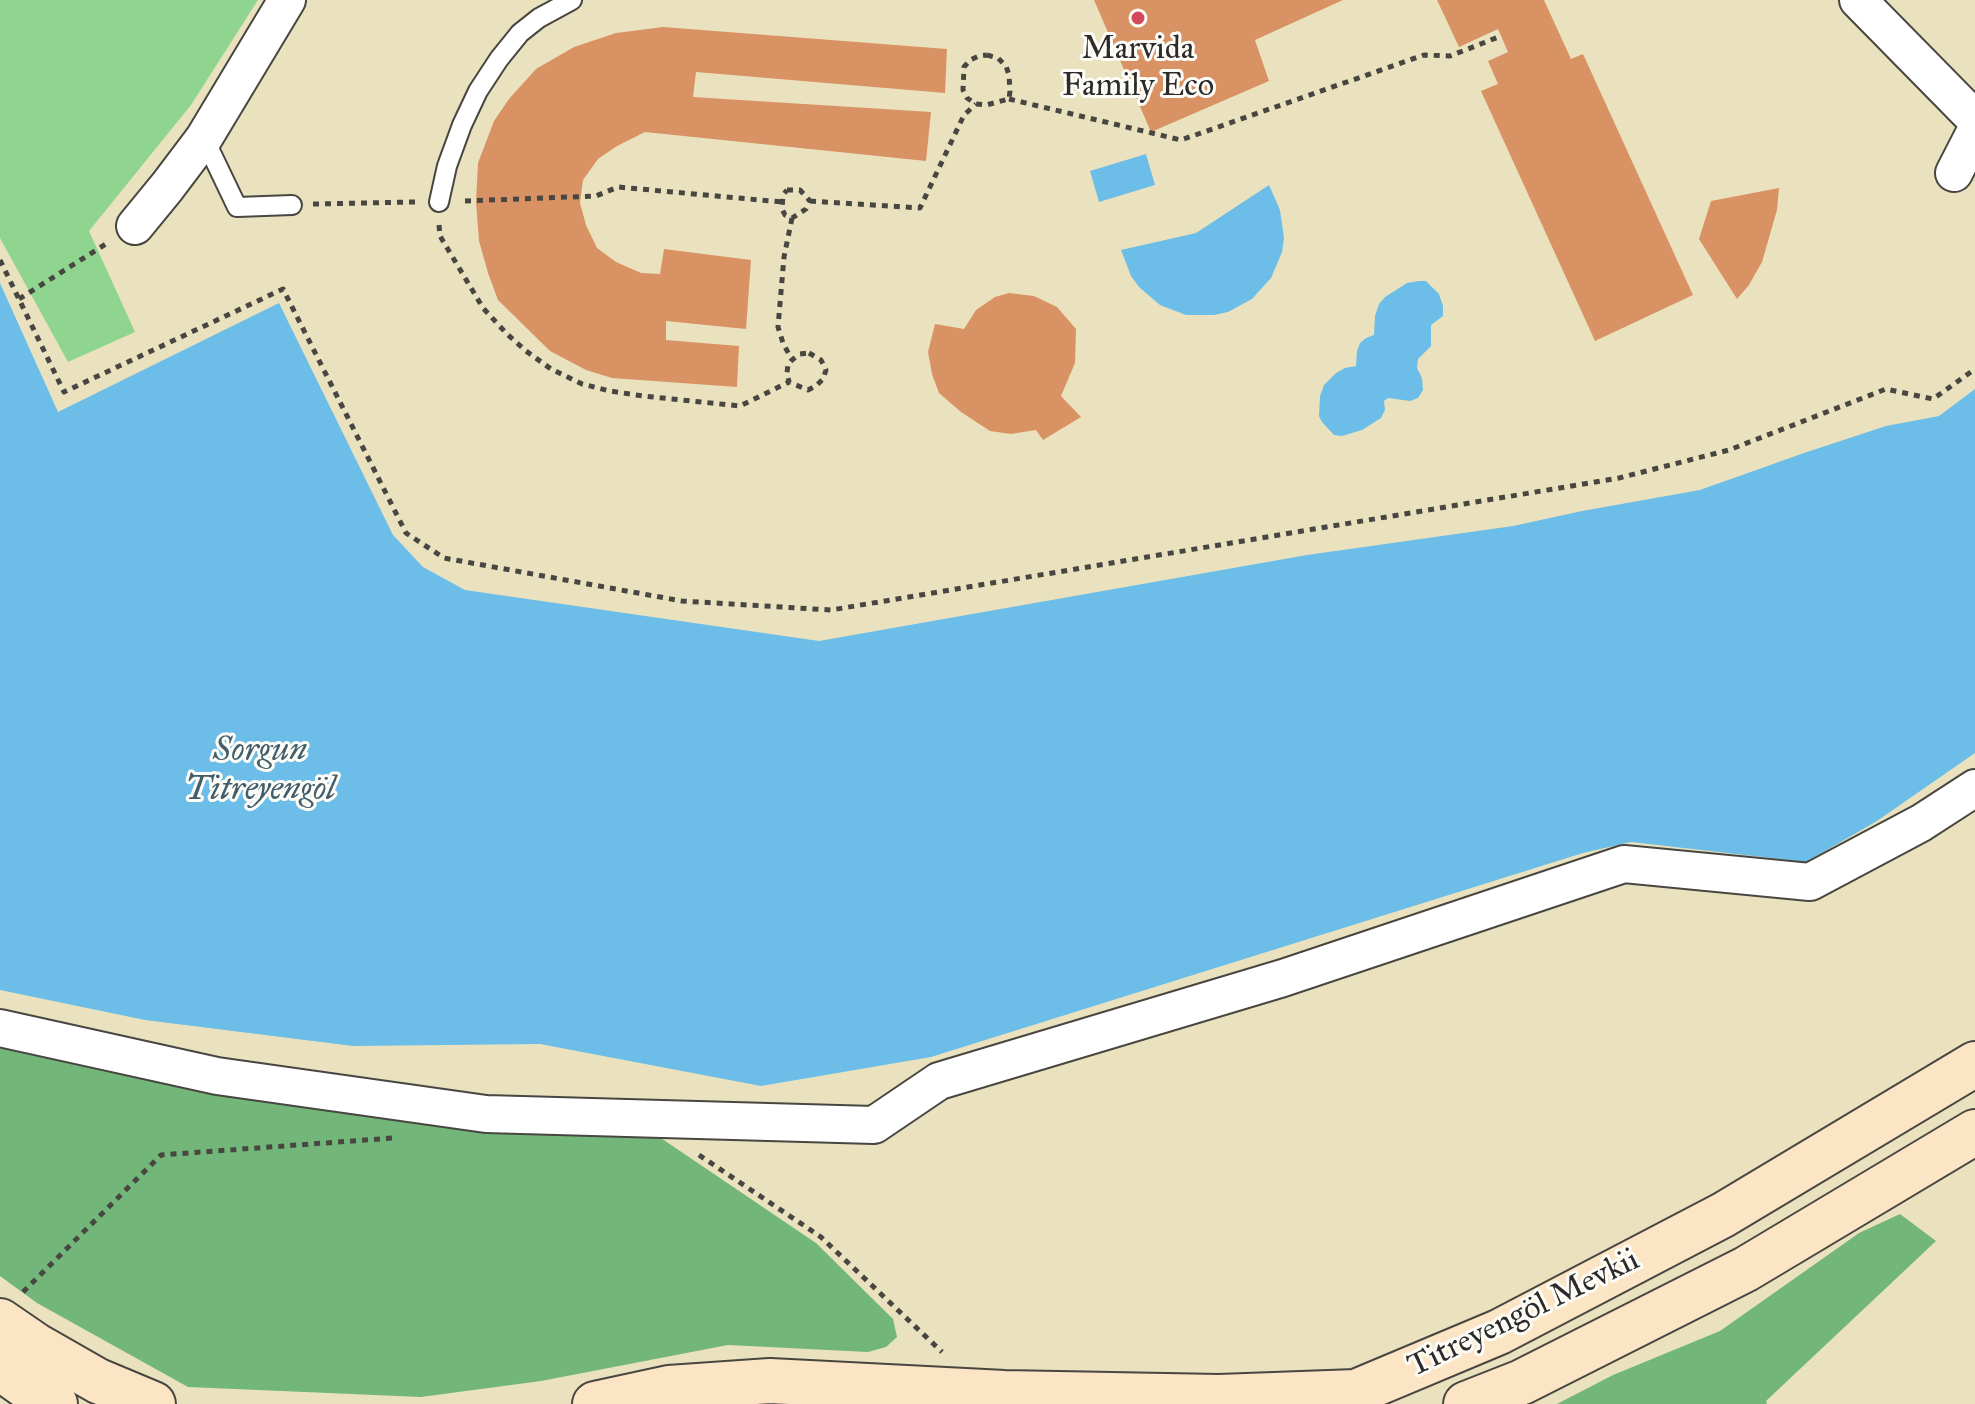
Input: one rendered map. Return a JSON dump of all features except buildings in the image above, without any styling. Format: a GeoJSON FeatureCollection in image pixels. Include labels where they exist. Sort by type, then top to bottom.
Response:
{"type":"FeatureCollection","features":[{"type":"Feature","properties":{"kind":"street"},"geometry":{"type":"LineString","coordinates":[[135,226],[204,138],[287,0]]}},
{"type":"Feature","properties":{"kind":"street"},"geometry":{"type":"LineString","coordinates":[[1858,0],[1975,119]]}},
{"type":"Feature","properties":{"kind":"street"},"geometry":{"type":"LineString","coordinates":[[1954,173],[1975,132]]}},
{"type":"Feature","properties":{"kind":"street"},"geometry":{"type":"LineString","coordinates":[[0,1028],[217,1076],[486,1114],[874,1125],[939,1081],[1283,978],[1624,864],[1810,882],[1921,823],[1975,788]]}},
{"type":"Feature","properties":{"kind":"street","name":"Titreyengöl Mevkii"},"geometry":{"type":"LineString","coordinates":[[595,1404],[669,1388],[770,1381],[1004,1393],[1188,1397],[1356,1392],[1499,1332],[1723,1215],[1975,1064]]}},
{"type":"Feature","properties":{"kind":"street","name":"Titreyengöl Mevkii"},"geometry":{"type":"LineString","coordinates":[[1466,1404],[1522,1382],[1746,1269],[1975,1132]]}},
{"type":"Feature","properties":{"kind":"street"},"geometry":{"type":"LineString","coordinates":[[11,1307],[35,1345],[98,1381],[153,1404]]}},
{"type":"Feature","properties":{"kind":"street"},"geometry":{"type":"LineString","coordinates":[[0,1368],[55,1404]]}},
{"type":"Feature","properties":{"kind":"lane"},"geometry":{"type":"LineString","coordinates":[[439,202],[447,166],[462,125],[492,69],[520,33],[539,18],[572,0]]}},
{"type":"Feature","properties":{"kind":"lane"},"geometry":{"type":"LineString","coordinates":[[204,138],[237,207],[292,205]]}},
{"type":"Feature","properties":{"kind":"path"},"geometry":{"type":"LineString","coordinates":[[1009,99],[1009,75],[998,58],[979,56],[964,67],[963,90],[967,98],[976,104],[986,105],[1009,99],[1181,140],[1424,55],[1450,56],[1501,36]]}},
{"type":"Feature","properties":{"kind":"path"},"geometry":{"type":"LineString","coordinates":[[792,218],[785,215],[782,209],[783,195],[787,190],[800,190],[810,201],[920,208],[958,125],[976,104]]}},
{"type":"Feature","properties":{"kind":"path"},"geometry":{"type":"LineString","coordinates":[[292,205],[596,196],[618,187],[782,202]]}},
{"type":"Feature","properties":{"kind":"path"},"geometry":{"type":"LineString","coordinates":[[792,360],[778,327],[784,257],[792,218],[806,209],[810,201]]}},
{"type":"Feature","properties":{"kind":"path"},"geometry":{"type":"LineString","coordinates":[[439,202],[440,236],[483,308],[517,343],[551,369],[582,384],[610,391],[740,406],[789,382],[808,390],[823,379],[826,370],[821,360],[809,353],[800,354],[788,364],[789,382]]}},
{"type":"Feature","properties":{"kind":"path"},"geometry":{"type":"LineString","coordinates":[[19,299],[135,226]]}},
{"type":"Feature","properties":{"kind":"path"},"geometry":{"type":"LineString","coordinates":[[0,260],[64,392],[283,289],[406,533],[444,558],[682,601],[831,610],[1619,478],[1729,450],[1886,389],[1933,399],[1975,369]]}},
{"type":"Feature","properties":{"kind":"path"},"geometry":{"type":"LineString","coordinates":[[11,1307],[161,1155],[394,1137]]}},
{"type":"Feature","properties":{"kind":"path"},"geometry":{"type":"LineString","coordinates":[[694,1152],[821,1237],[953,1363]]}},
{"type":"Feature","properties":{"kind":"green space"},"geometry":{"type":"Polygon","coordinates":[[[0,0],[258,0],[191,105],[89,231],[135,332],[68,362],[0,238],[0,0]]]}},
{"type":"Feature","properties":{"kind":"green space"},"geometry":{"type":"Polygon","coordinates":[[[0,1039],[646,1128],[816,1243],[893,1319],[897,1337],[886,1347],[868,1352],[728,1345],[541,1381],[421,1397],[188,1387],[37,1303],[0,1276],[0,1039]]]}},
{"type":"Feature","properties":{"kind":"green space"},"geometry":{"type":"Polygon","coordinates":[[[1900,1214],[1936,1241],[1766,1401],[1767,1404],[1557,1404],[1613,1375],[1720,1331],[1859,1233],[1900,1214]]]}},
{"type":"Feature","properties":{"kind":"water"},"geometry":{"type":"Polygon","coordinates":[[[1146,154],[1155,185],[1099,202],[1090,171],[1146,154]]]}},
{"type":"Feature","properties":{"kind":"water"},"geometry":{"type":"Polygon","coordinates":[[[1269,185],[1280,210],[1284,238],[1282,252],[1271,278],[1252,299],[1228,312],[1186,315],[1160,305],[1131,276],[1121,250],[1196,233],[1269,185]]]}},
{"type":"Feature","properties":{"kind":"water"},"geometry":{"type":"Polygon","coordinates":[[[1426,281],[1439,294],[1443,306],[1443,316],[1431,325],[1431,346],[1418,359],[1417,368],[1423,390],[1418,398],[1410,401],[1388,398],[1384,401],[1385,410],[1381,418],[1362,430],[1334,435],[1319,416],[1324,385],[1336,373],[1356,366],[1360,343],[1374,335],[1375,316],[1385,297],[1407,283],[1426,281]]]}},
{"type":"Feature","properties":{"kind":"water","name":"Sorgun Titreyengöl"},"geometry":{"type":"Polygon","coordinates":[[[0,283],[58,412],[279,303],[393,535],[423,567],[465,590],[819,641],[1307,555],[1513,526],[1700,490],[1886,426],[1939,416],[1975,389],[1975,753],[1877,821],[1806,862],[1631,842],[1583,853],[931,1057],[761,1086],[540,1044],[353,1046],[145,1020],[0,990],[0,283]]]}},
{"type":"Feature","properties":{"kind":"place","name":"Marvida Family Eco"},"geometry":{"type":"Point","coordinates":[1138,18]}}]}
